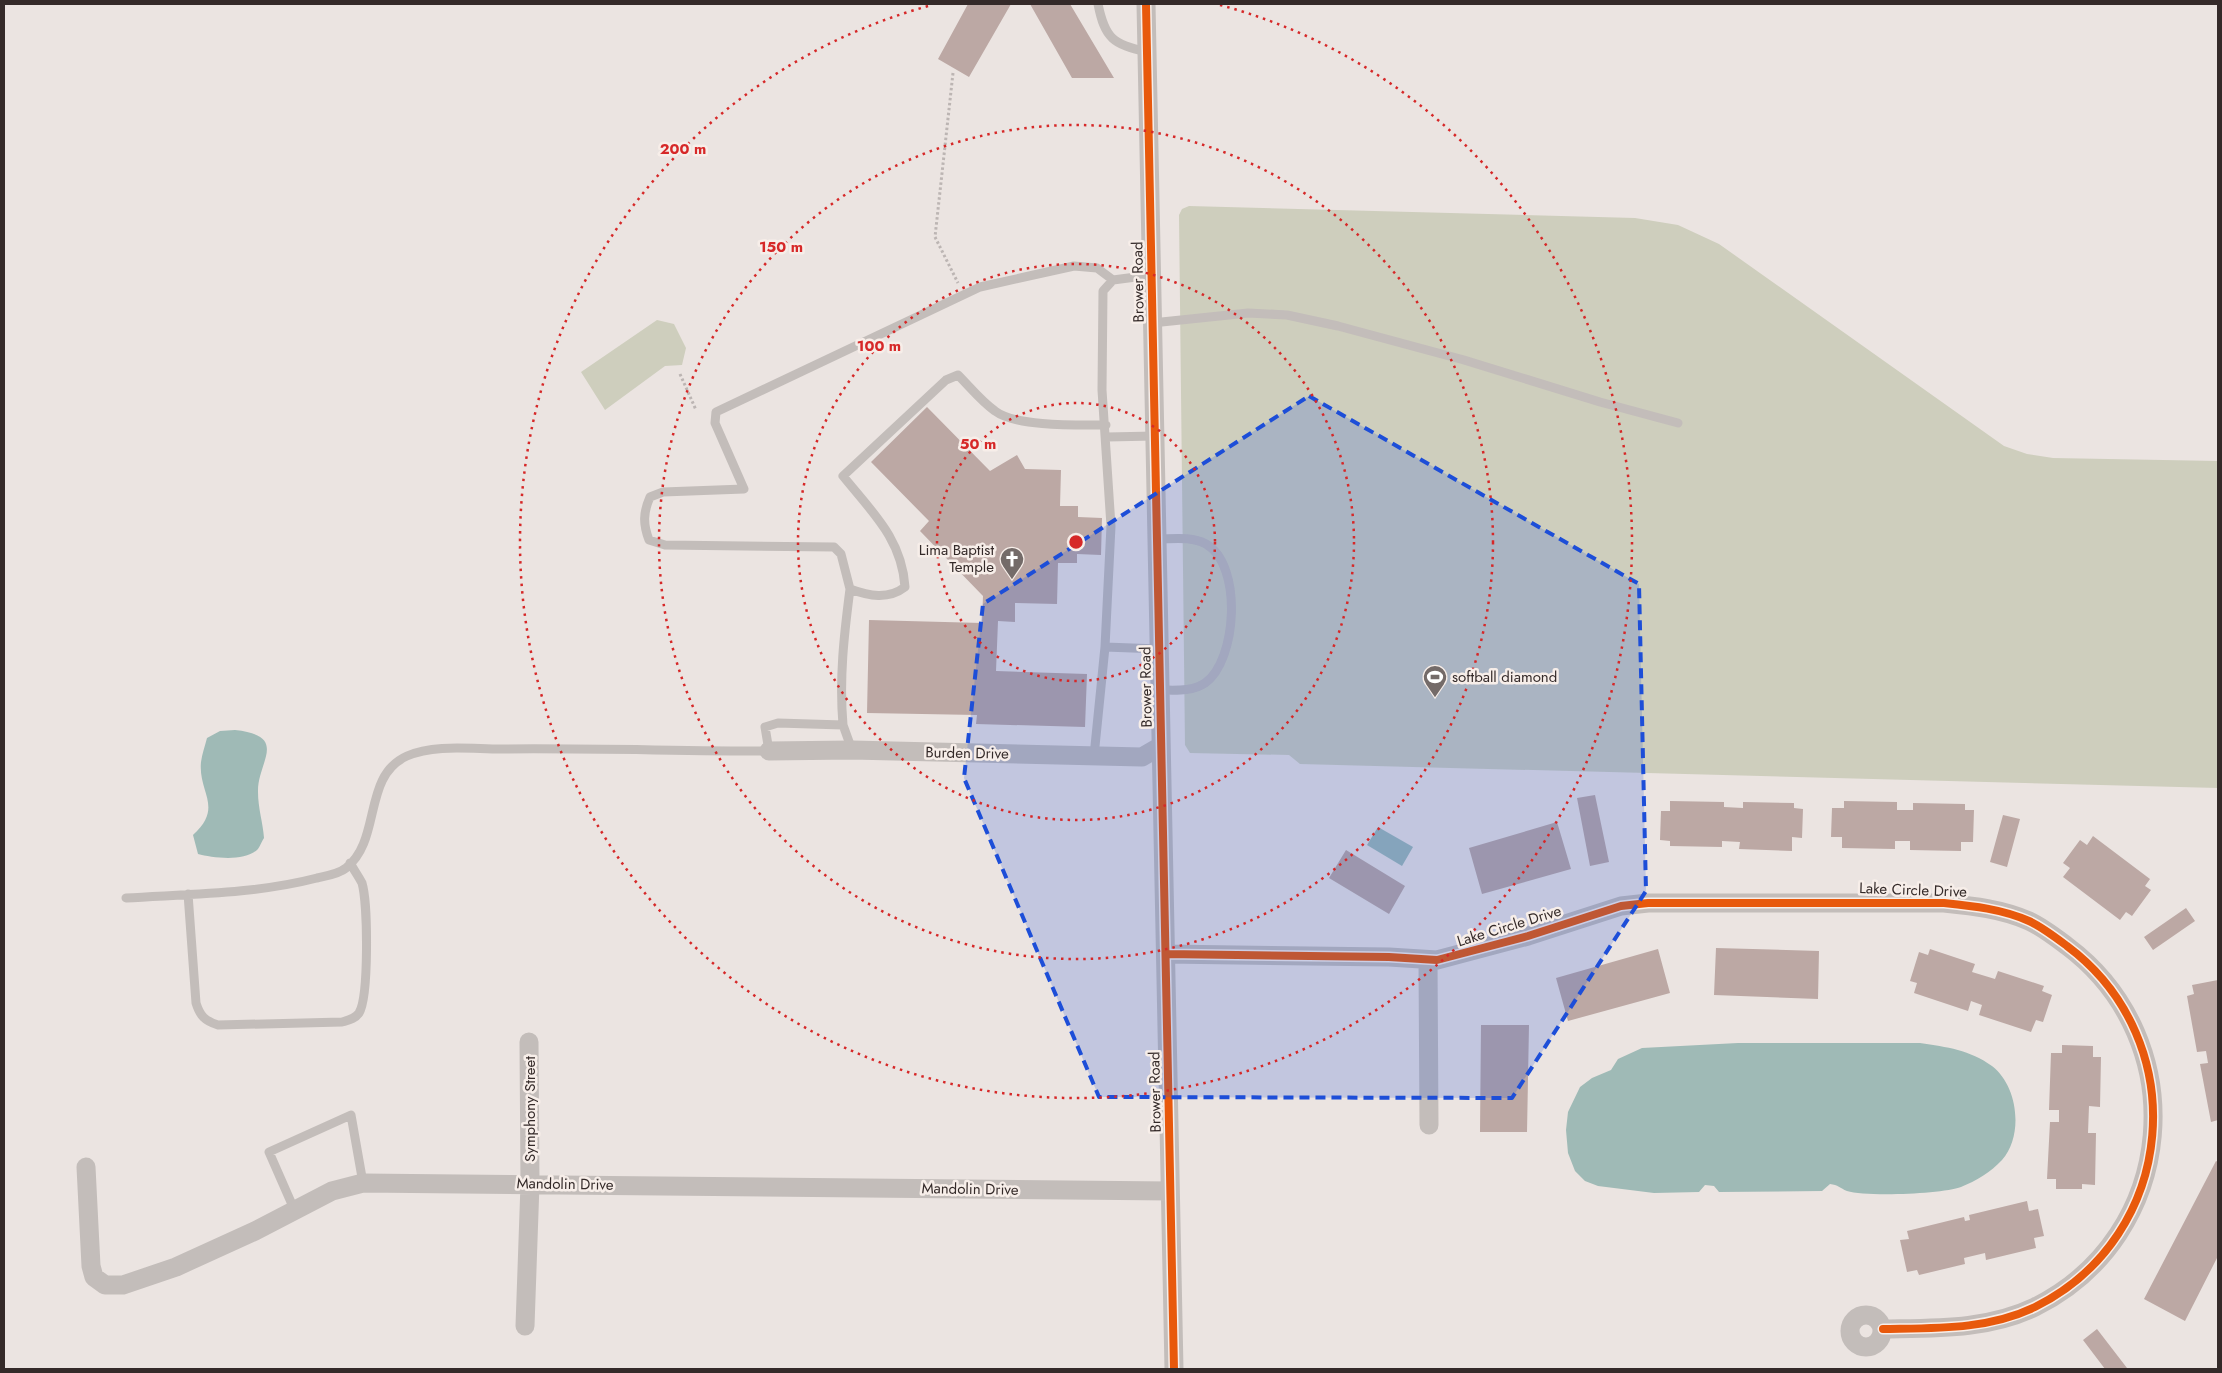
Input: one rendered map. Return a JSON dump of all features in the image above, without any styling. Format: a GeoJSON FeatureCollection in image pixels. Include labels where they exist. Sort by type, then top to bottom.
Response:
{"type":"FeatureCollection","features":[{"type":"Feature","properties":{"kind":"street","name":"Brower Road"},"geometry":{"type":"LineString","coordinates":[[1146,4],[1174,1369]]}},
{"type":"Feature","properties":{"kind":"street","name":"Burden Drive"},"geometry":{"type":"LineString","coordinates":[[769,751],[852,750],[1142,757],[1161,746]]}},
{"type":"Feature","properties":{"kind":"street","name":"Lake Circle Drive"},"geometry":{"type":"LineString","coordinates":[[1166,954],[1389,957],[1428,961],[1453,957],[1528,936],[1620,906],[1688,902],[1944,903],[1984,907],[2029,921],[2082,958],[2107,983],[2124,1006],[2136,1031],[2151,1084],[2154,1109],[2147,1170],[2125,1222],[2109,1248],[2090,1268],[2057,1295],[2033,1308],[1998,1321],[1966,1327],[1883,1329]]}},
{"type":"Feature","properties":{"kind":"street"},"geometry":{"type":"LineString","coordinates":[[1428,961],[1429,1124]]}},
{"type":"Feature","properties":{"kind":"street","name":"Symphony Street"},"geometry":{"type":"LineString","coordinates":[[526,1326],[530,1184],[530,1042]]}},
{"type":"Feature","properties":{"kind":"street","name":"Mandolin Drive"},"geometry":{"type":"LineString","coordinates":[[86,1167],[91,1266],[94,1277],[105,1284],[123,1285],[176,1266],[332,1191],[363,1183],[1170,1191]]}},
{"type":"Feature","properties":{"kind":"lane"},"geometry":{"type":"LineString","coordinates":[[1098,4],[1102,23],[1108,36],[1118,44],[1147,52]]}},
{"type":"Feature","properties":{"kind":"lane"},"geometry":{"type":"LineString","coordinates":[[852,750],[843,725],[840,694],[842,645],[850,589],[841,554],[834,547],[665,545],[649,540],[644,526],[645,508],[650,497],[663,492],[744,489],[715,423],[716,412],[964,294],[980,287],[1074,266],[1097,268],[1113,280]]}},
{"type":"Feature","properties":{"kind":"lane"},"geometry":{"type":"LineString","coordinates":[[1094,756],[1105,647],[1111,526],[1107,437],[1102,390],[1103,291],[1113,280],[1152,275]]}},
{"type":"Feature","properties":{"kind":"lane"},"geometry":{"type":"LineString","coordinates":[[1152,322],[1248,313],[1287,315],[1338,326],[1464,360],[1600,402],[1678,423]]}},
{"type":"Feature","properties":{"kind":"lane"},"geometry":{"type":"LineString","coordinates":[[850,589],[869,596],[896,594],[906,586],[904,565],[890,534],[843,476],[946,380],[958,376],[996,412],[1017,420],[1058,425],[1106,425]]}},
{"type":"Feature","properties":{"kind":"lane"},"geometry":{"type":"LineString","coordinates":[[1107,437],[1154,436]]}},
{"type":"Feature","properties":{"kind":"lane"},"geometry":{"type":"LineString","coordinates":[[1157,539],[1191,540],[1211,548],[1226,574],[1232,609],[1227,647],[1213,676],[1199,687],[1160,690]]}},
{"type":"Feature","properties":{"kind":"lane"},"geometry":{"type":"LineString","coordinates":[[1105,647],[1159,649]]}},
{"type":"Feature","properties":{"kind":"lane"},"geometry":{"type":"LineString","coordinates":[[126,898],[264,888],[296,883],[345,870],[358,855],[367,836],[384,775],[398,760],[422,751],[546,748],[769,751],[765,727],[778,723],[843,725]]}},
{"type":"Feature","properties":{"kind":"lane"},"geometry":{"type":"LineString","coordinates":[[188,894],[196,1003],[200,1014],[208,1022],[218,1026],[342,1022],[354,1018],[359,1013],[365,982],[366,907],[362,883],[350,863]]}},
{"type":"Feature","properties":{"kind":"lane"},"geometry":{"type":"LineString","coordinates":[[294,1209],[268,1152],[351,1115],[363,1183]]}},
{"type":"Feature","properties":{"kind":"path"},"geometry":{"type":"LineString","coordinates":[[953,73],[935,237],[964,294]]}},
{"type":"Feature","properties":{"kind":"path"},"geometry":{"type":"LineString","coordinates":[[680,374],[696,410]]}},
{"type":"Feature","properties":{"kind":"highlighted area"},"geometry":{"type":"Polygon","coordinates":[[[1309,396],[1639,584],[1646,891],[1512,1098],[1099,1097],[964,778],[983,604],[1309,396]]]}},
{"type":"Feature","properties":{"kind":"green space"},"geometry":{"type":"Polygon","coordinates":[[[1189,206],[1635,218],[1678,225],[1719,244],[2004,446],[2027,454],[2053,458],[2218,461],[2218,788],[1300,764],[1289,755],[1190,753],[1185,745],[1179,215],[1182,209],[1189,206]]]}},
{"type":"Feature","properties":{"kind":"green space"},"geometry":{"type":"Polygon","coordinates":[[[657,320],[674,324],[686,348],[682,365],[665,366],[605,410],[581,372],[657,320]]]}},
{"type":"Feature","properties":{"kind":"water"},"geometry":{"type":"Polygon","coordinates":[[[235,730],[252,733],[262,738],[266,744],[267,752],[258,792],[264,838],[258,849],[246,856],[220,858],[198,854],[193,835],[207,816],[208,808],[201,773],[201,759],[207,738],[220,731],[235,730]]]}},
{"type":"Feature","properties":{"kind":"water"},"geometry":{"type":"Polygon","coordinates":[[[1378,827],[1413,847],[1402,866],[1367,845],[1378,827]]]}},
{"type":"Feature","properties":{"kind":"water"},"geometry":{"type":"Polygon","coordinates":[[[1738,1043],[1920,1043],[1949,1048],[1975,1056],[1992,1066],[2008,1086],[2015,1111],[2013,1138],[2009,1150],[1993,1168],[1978,1179],[1961,1187],[1904,1194],[1857,1193],[1830,1184],[1822,1191],[1719,1192],[1714,1186],[1705,1185],[1699,1192],[1654,1193],[1598,1186],[1585,1181],[1575,1171],[1568,1153],[1566,1130],[1568,1112],[1580,1087],[1592,1078],[1611,1070],[1618,1059],[1642,1048],[1738,1043]]]}},
{"type":"Feature","properties":{"kind":"building"},"geometry":{"type":"Polygon","coordinates":[[[968,4],[1011,4],[969,77],[938,59],[968,4]]]}},
{"type":"Feature","properties":{"kind":"building"},"geometry":{"type":"Polygon","coordinates":[[[1030,4],[1070,4],[1114,78],[1072,78],[1030,4]]]}},
{"type":"Feature","properties":{"kind":"building","name":"Lima Baptist Temple"},"geometry":{"type":"Polygon","coordinates":[[[927,407],[990,471],[1017,455],[1025,469],[1061,470],[1060,506],[1078,506],[1078,517],[1102,518],[1101,555],[1077,554],[1077,563],[1058,563],[1057,604],[1015,603],[1015,622],[998,621],[996,671],[1087,674],[1085,727],[976,724],[977,715],[867,713],[869,620],[982,623],[983,596],[920,531],[929,521],[871,462],[927,407]]]}},
{"type":"Feature","properties":{"kind":"building"},"geometry":{"type":"Polygon","coordinates":[[[1595,795],[1609,862],[1590,866],[1577,798],[1595,795]]]}},
{"type":"Feature","properties":{"kind":"building"},"geometry":{"type":"Polygon","coordinates":[[[1670,801],[1724,802],[1724,807],[1743,808],[1743,802],[1794,803],[1794,808],[1803,809],[1802,838],[1792,837],[1792,851],[1739,849],[1740,842],[1722,841],[1722,847],[1670,846],[1670,841],[1660,840],[1661,811],[1670,811],[1670,801]]]}},
{"type":"Feature","properties":{"kind":"building"},"geometry":{"type":"Polygon","coordinates":[[[1844,801],[1897,802],[1897,810],[1913,810],[1913,803],[1965,804],[1965,810],[1974,810],[1973,842],[1961,842],[1961,851],[1910,850],[1910,841],[1895,841],[1895,849],[1842,848],[1842,837],[1831,837],[1832,808],[1844,808],[1844,801]]]}},
{"type":"Feature","properties":{"kind":"building"},"geometry":{"type":"Polygon","coordinates":[[[2003,815],[2020,819],[2007,867],[1990,862],[2003,815]]]}},
{"type":"Feature","properties":{"kind":"building"},"geometry":{"type":"Polygon","coordinates":[[[1557,822],[1571,869],[1482,894],[1469,848],[1557,822]]]}},
{"type":"Feature","properties":{"kind":"building"},"geometry":{"type":"Polygon","coordinates":[[[2093,836],[2150,879],[2145,886],[2151,890],[2132,916],[2126,912],[2120,920],[2063,877],[2070,868],[2063,863],[2080,840],[2087,845],[2093,836]]]}},
{"type":"Feature","properties":{"kind":"building"},"geometry":{"type":"Polygon","coordinates":[[[1346,850],[1405,886],[1389,914],[1329,878],[1346,850]]]}},
{"type":"Feature","properties":{"kind":"building"},"geometry":{"type":"Polygon","coordinates":[[[2186,908],[2195,921],[2153,950],[2144,937],[2186,908]]]}},
{"type":"Feature","properties":{"kind":"building"},"geometry":{"type":"Polygon","coordinates":[[[1716,948],[1819,951],[1818,999],[1714,995],[1716,948]]]}},
{"type":"Feature","properties":{"kind":"building"},"geometry":{"type":"Polygon","coordinates":[[[1658,949],[1670,993],[1568,1021],[1556,978],[1658,949]]]}},
{"type":"Feature","properties":{"kind":"building"},"geometry":{"type":"Polygon","coordinates":[[[1930,949],[1975,964],[1972,972],[1995,979],[1998,971],[2044,986],[2042,991],[2052,995],[2043,1022],[2036,1020],[2031,1032],[1979,1015],[1982,1005],[1971,1001],[1968,1011],[1914,993],[1917,983],[1910,981],[1919,952],[1928,955],[1930,949]]]}},
{"type":"Feature","properties":{"kind":"building"},"geometry":{"type":"Polygon","coordinates":[[[2218,980],[2218,1120],[2211,1122],[2200,1064],[2208,1063],[2206,1051],[2197,1052],[2187,996],[2194,994],[2192,985],[2218,980]]]}},
{"type":"Feature","properties":{"kind":"building"},"geometry":{"type":"Polygon","coordinates":[[[1481,1025],[1529,1025],[1527,1132],[1480,1132],[1481,1025]]]}},
{"type":"Feature","properties":{"kind":"building"},"geometry":{"type":"Polygon","coordinates":[[[2062,1045],[2093,1046],[2093,1057],[2101,1057],[2100,1107],[2089,1106],[2088,1133],[2096,1133],[2095,1185],[2082,1184],[2082,1189],[2056,1189],[2056,1179],[2047,1179],[2050,1122],[2059,1122],[2059,1110],[2049,1110],[2051,1053],[2062,1053],[2062,1045]]]}},
{"type":"Feature","properties":{"kind":"building"},"geometry":{"type":"Polygon","coordinates":[[[2216,1161],[2218,1162],[2218,1256],[2185,1321],[2144,1299],[2216,1161]]]}},
{"type":"Feature","properties":{"kind":"building"},"geometry":{"type":"Polygon","coordinates":[[[2027,1201],[2029,1211],[2038,1209],[2044,1236],[2034,1238],[2036,1248],[1986,1260],[1985,1253],[1964,1258],[1965,1264],[1919,1275],[1917,1270],[1907,1272],[1900,1240],[1909,1239],[1907,1231],[1964,1217],[1965,1221],[1970,1220],[1969,1215],[2027,1201]]]}},
{"type":"Feature","properties":{"kind":"building"},"geometry":{"type":"Polygon","coordinates":[[[2097,1329],[2126,1369],[2105,1369],[2083,1340],[2097,1329]]]}},
{"type":"Feature","properties":{"kind":"cycle path"},"geometry":{"type":"LineString","coordinates":[[1146,4],[1174,1369]]}},
{"type":"Feature","properties":{"kind":"cycle path"},"geometry":{"type":"LineString","coordinates":[[1166,954],[1389,957],[1437,960],[1528,936],[1621,906],[1648,903],[1944,903],[1998,911],[2034,923],[2067,946],[2108,986],[2136,1032],[2150,1083],[2152,1135],[2141,1187],[2118,1234],[2083,1275],[2035,1307],[2017,1315],[1980,1324],[1941,1328],[1883,1329]]}},
{"type":"Feature","properties":{"kind":"place","name":"Lima Baptist Temple"},"geometry":{"type":"Point","coordinates":[1012,580]}},
{"type":"Feature","properties":{"kind":"place","name":"softball diamond"},"geometry":{"type":"Point","coordinates":[1435,698]}}]}
